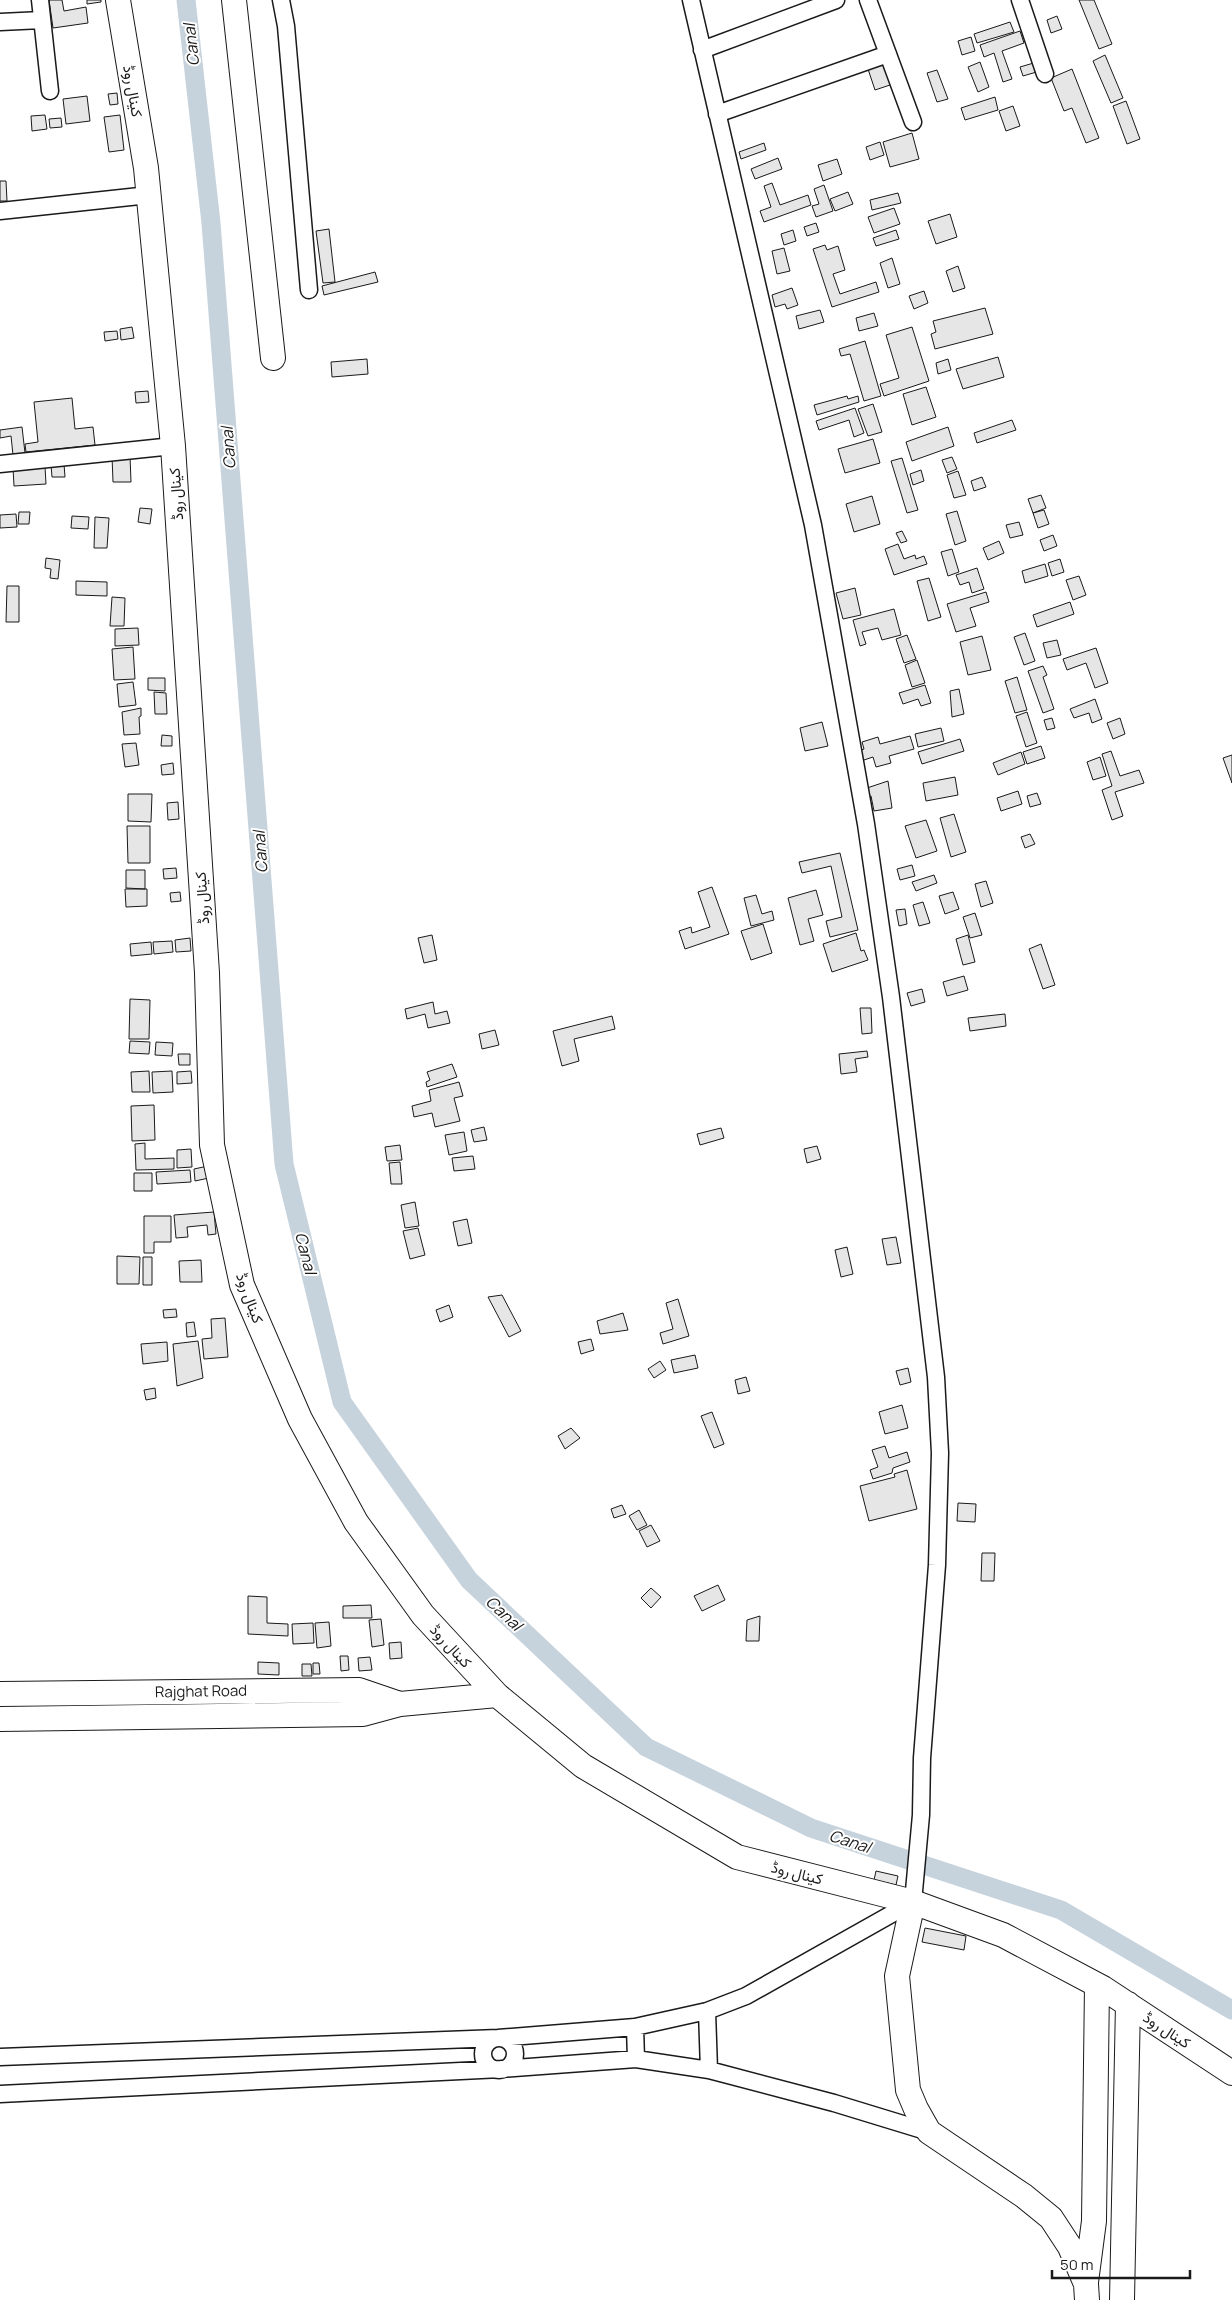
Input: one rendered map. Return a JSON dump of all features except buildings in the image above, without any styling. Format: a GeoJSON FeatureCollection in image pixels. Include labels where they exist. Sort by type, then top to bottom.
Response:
{"type":"FeatureCollection","features":[{"type":"Feature","properties":{"kind":"street"},"geometry":{"type":"LineString","coordinates":[[40,0],[50,91]]}},
{"type":"Feature","properties":{"kind":"street","name":"کینال روڈ"},"geometry":{"type":"LineString","coordinates":[[118,0],[146,168],[173,446],[207,973],[212,1145],[242,1285],[300,1419],[356,1522],[423,1615],[497,1695],[584,1766],[737,1857],[915,1892],[1003,1935],[1097,1985],[1232,2072]]}},
{"type":"Feature","properties":{"kind":"street"},"geometry":{"type":"LineString","coordinates":[[234,0],[273,358]]}},
{"type":"Feature","properties":{"kind":"street"},"geometry":{"type":"LineString","coordinates":[[282,0],[286,26],[309,290]]}},
{"type":"Feature","properties":{"kind":"street"},"geometry":{"type":"LineString","coordinates":[[691,0],[813,525],[866,824],[891,997],[936,1377],[940,1453],[937,1565],[922,1758],[921,1815],[915,1892],[896,1976],[908,2090],[929,2132]]}},
{"type":"Feature","properties":{"kind":"street"},"geometry":{"type":"LineString","coordinates":[[702,50],[836,0]]}},
{"type":"Feature","properties":{"kind":"street"},"geometry":{"type":"LineString","coordinates":[[868,0],[913,122]]}},
{"type":"Feature","properties":{"kind":"street"},"geometry":{"type":"LineString","coordinates":[[1020,0],[1045,74]]}},
{"type":"Feature","properties":{"kind":"street"},"geometry":{"type":"LineString","coordinates":[[0,22],[42,20]]}},
{"type":"Feature","properties":{"kind":"street"},"geometry":{"type":"LineString","coordinates":[[717,114],[888,54]]}},
{"type":"Feature","properties":{"kind":"street"},"geometry":{"type":"LineString","coordinates":[[0,211],[149,195]]}},
{"type":"Feature","properties":{"kind":"street"},"geometry":{"type":"LineString","coordinates":[[0,464],[173,446]]}},
{"type":"Feature","properties":{"kind":"street","name":"Rajghat Road"},"geometry":{"type":"LineString","coordinates":[[0,1694],[359,1690],[400,1704]]}},
{"type":"Feature","properties":{"kind":"street","name":"Rajghat Road"},"geometry":{"type":"LineString","coordinates":[[0,1719],[363,1714],[400,1704],[497,1695]]}},
{"type":"Feature","properties":{"kind":"street"},"geometry":{"type":"LineString","coordinates":[[0,2057],[498,2038],[635,2027],[707,2011],[746,1996],[915,1892]]}},
{"type":"Feature","properties":{"kind":"street"},"geometry":{"type":"LineString","coordinates":[[1087,2292],[1094,2221],[1097,1985]]}},
{"type":"Feature","properties":{"kind":"street"},"geometry":{"type":"LineString","coordinates":[[1122,2300],[1128,2004]]}},
{"type":"Feature","properties":{"kind":"street"},"geometry":{"type":"LineString","coordinates":[[707,2011],[709,2070]]}},
{"type":"Feature","properties":{"kind":"street"},"geometry":{"type":"LineString","coordinates":[[635,2027],[636,2059]]}},
{"type":"Feature","properties":{"kind":"street"},"geometry":{"type":"LineString","coordinates":[[498,2038],[509,2042],[515,2052],[511,2064],[501,2069],[489,2066],[484,2055],[487,2044],[498,2038]]}},
{"type":"Feature","properties":{"kind":"street"},"geometry":{"type":"LineString","coordinates":[[0,2094],[501,2069],[636,2059],[709,2070],[834,2103],[929,2132],[1024,2196],[1051,2218],[1070,2246],[1087,2292]]}},
{"type":"Feature","properties":{"kind":"waterway","name":"Canal"},"geometry":{"type":"LineString","coordinates":[[186,0],[211,223],[284,1164],[342,1402],[469,1580],[646,1747],[811,1828],[1061,1910],[1232,2010]]}}]}
